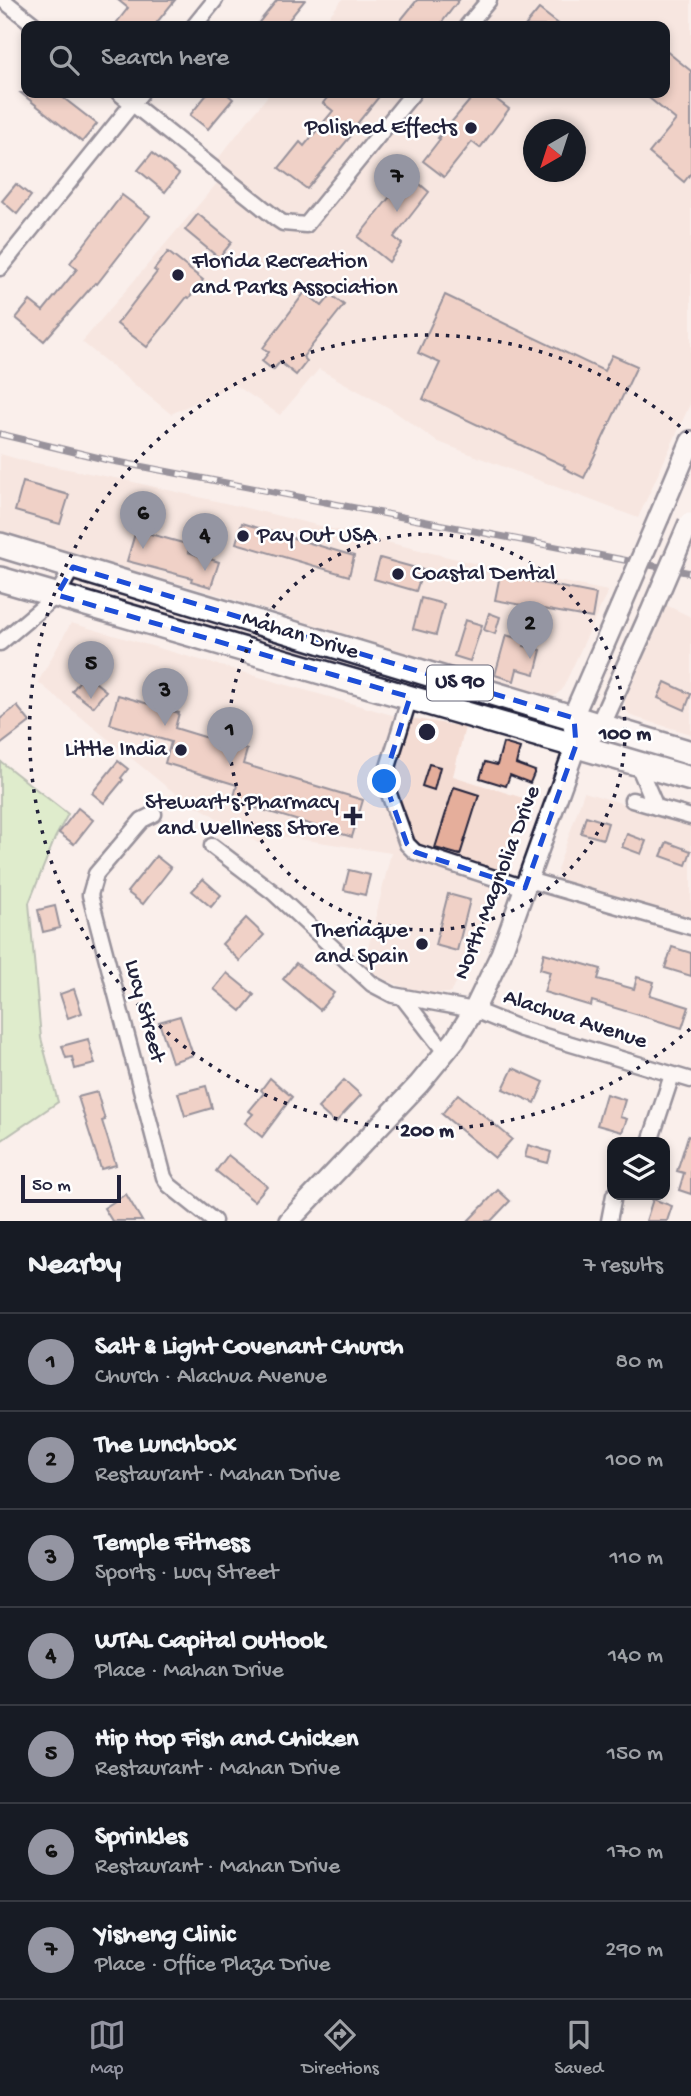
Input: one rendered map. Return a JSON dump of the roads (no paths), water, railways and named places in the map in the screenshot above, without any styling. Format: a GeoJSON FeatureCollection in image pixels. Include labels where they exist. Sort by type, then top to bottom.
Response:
{"type":"FeatureCollection","features":[{"type":"Feature","properties":{"kind":"main road","name":"North Magnolia Drive"},"geometry":{"type":"LineString","coordinates":[[289,1221],[414,1090],[474,1010],[501,954],[576,744],[574,718],[691,441]]}},
{"type":"Feature","properties":{"kind":"main road"},"geometry":{"type":"LineString","coordinates":[[576,744],[590,737],[600,726],[690,521]]}},
{"type":"Feature","properties":{"kind":"main road","name":"Mahan Drive"},"geometry":{"type":"LineString","coordinates":[[0,545],[600,726]]}},
{"type":"Feature","properties":{"kind":"main road","name":"Mahan Drive"},"geometry":{"type":"LineString","coordinates":[[0,579],[576,744]]}},
{"type":"Feature","properties":{"kind":"main road"},"geometry":{"type":"LineString","coordinates":[[225,643],[233,615]]}},
{"type":"Feature","properties":{"kind":"main road","name":"US 90"},"geometry":{"type":"LineString","coordinates":[[600,726],[691,753]]}},
{"type":"Feature","properties":{"kind":"main road","name":"US 90"},"geometry":{"type":"LineString","coordinates":[[576,744],[691,779]]}},
{"type":"Feature","properties":{"kind":"street"},"geometry":{"type":"LineString","coordinates":[[3,0],[30,21]]}},
{"type":"Feature","properties":{"kind":"street"},"geometry":{"type":"LineString","coordinates":[[198,21],[215,0]]}},
{"type":"Feature","properties":{"kind":"street"},"geometry":{"type":"LineString","coordinates":[[471,21],[489,0]]}},
{"type":"Feature","properties":{"kind":"street"},"geometry":{"type":"LineString","coordinates":[[0,268],[137,98],[277,219],[294,225],[306,225],[409,98]]}},
{"type":"Feature","properties":{"kind":"street"},"geometry":{"type":"LineString","coordinates":[[0,643],[57,595],[73,567]]}},
{"type":"Feature","properties":{"kind":"street"},"geometry":{"type":"LineString","coordinates":[[410,697],[384,780],[409,847],[415,852],[691,927]]}},
{"type":"Feature","properties":{"kind":"street"},"geometry":{"type":"LineString","coordinates":[[637,763],[656,807]]}},
{"type":"Feature","properties":{"kind":"street"},"geometry":{"type":"LineString","coordinates":[[632,800],[691,817]]}},
{"type":"Feature","properties":{"kind":"street","name":"Lucy Street"},"geometry":{"type":"LineString","coordinates":[[154,814],[142,820],[96,874],[90,895],[164,1177],[169,1185],[214,1221]]}},
{"type":"Feature","properties":{"kind":"street","name":"Alachua Avenue"},"geometry":{"type":"LineString","coordinates":[[212,846],[274,893],[372,984],[403,998],[474,1010],[521,1029],[691,1080]]}},
{"type":"Feature","properties":{"kind":"street","name":"Alachua Avenue"},"geometry":{"type":"LineString","coordinates":[[403,998],[445,1052]]}},
{"type":"Feature","properties":{"kind":"street"},"geometry":{"type":"LineString","coordinates":[[652,1137],[672,1075]]}},
{"type":"Feature","properties":{"kind":"street"},"geometry":{"type":"LineString","coordinates":[[609,1221],[613,1200]]}},
{"type":"Feature","properties":{"kind":"railway"},"geometry":{"type":"LineString","coordinates":[[0,434],[108,460],[691,573]]}},
{"type":"Feature","properties":{"kind":"place","name":"Polished Effects"},"geometry":{"type":"Point","coordinates":[471,128]}},
{"type":"Feature","properties":{"kind":"place","name":"Yisheng Clinic"},"geometry":{"type":"Point","coordinates":[397,212]}},
{"type":"Feature","properties":{"kind":"place","name":"Florida Recreation and Parks Association"},"geometry":{"type":"Point","coordinates":[178,275]}},
{"type":"Feature","properties":{"kind":"place","name":"Pay Out USA"},"geometry":{"type":"Point","coordinates":[243,536]}},
{"type":"Feature","properties":{"kind":"place","name":"Sprinkles"},"geometry":{"type":"Point","coordinates":[143,549]}},
{"type":"Feature","properties":{"kind":"place","name":"WTAL Capital Outlook"},"geometry":{"type":"Point","coordinates":[205,571]}},
{"type":"Feature","properties":{"kind":"place","name":"Coastal Dental"},"geometry":{"type":"Point","coordinates":[398,574]}},
{"type":"Feature","properties":{"kind":"place","name":"The Lunchbox"},"geometry":{"type":"Point","coordinates":[530,659]}},
{"type":"Feature","properties":{"kind":"place","name":"Hip Hop Fish and Chicken"},"geometry":{"type":"Point","coordinates":[91,699]}},
{"type":"Feature","properties":{"kind":"place","name":"Temple Fitness"},"geometry":{"type":"Point","coordinates":[165,726]}},
{"type":"Feature","properties":{"kind":"place","name":"Little India"},"geometry":{"type":"Point","coordinates":[181,750]}},
{"type":"Feature","properties":{"kind":"place","name":"Salt & Light Covenant Church"},"geometry":{"type":"Point","coordinates":[230,765]}},
{"type":"Feature","properties":{"kind":"place","name":"Stewart's Pharmacy and Wellness Store"},"geometry":{"type":"Point","coordinates":[353,816]}},
{"type":"Feature","properties":{"kind":"place","name":"Theriaque and Spain"},"geometry":{"type":"Point","coordinates":[422,944]}}]}
